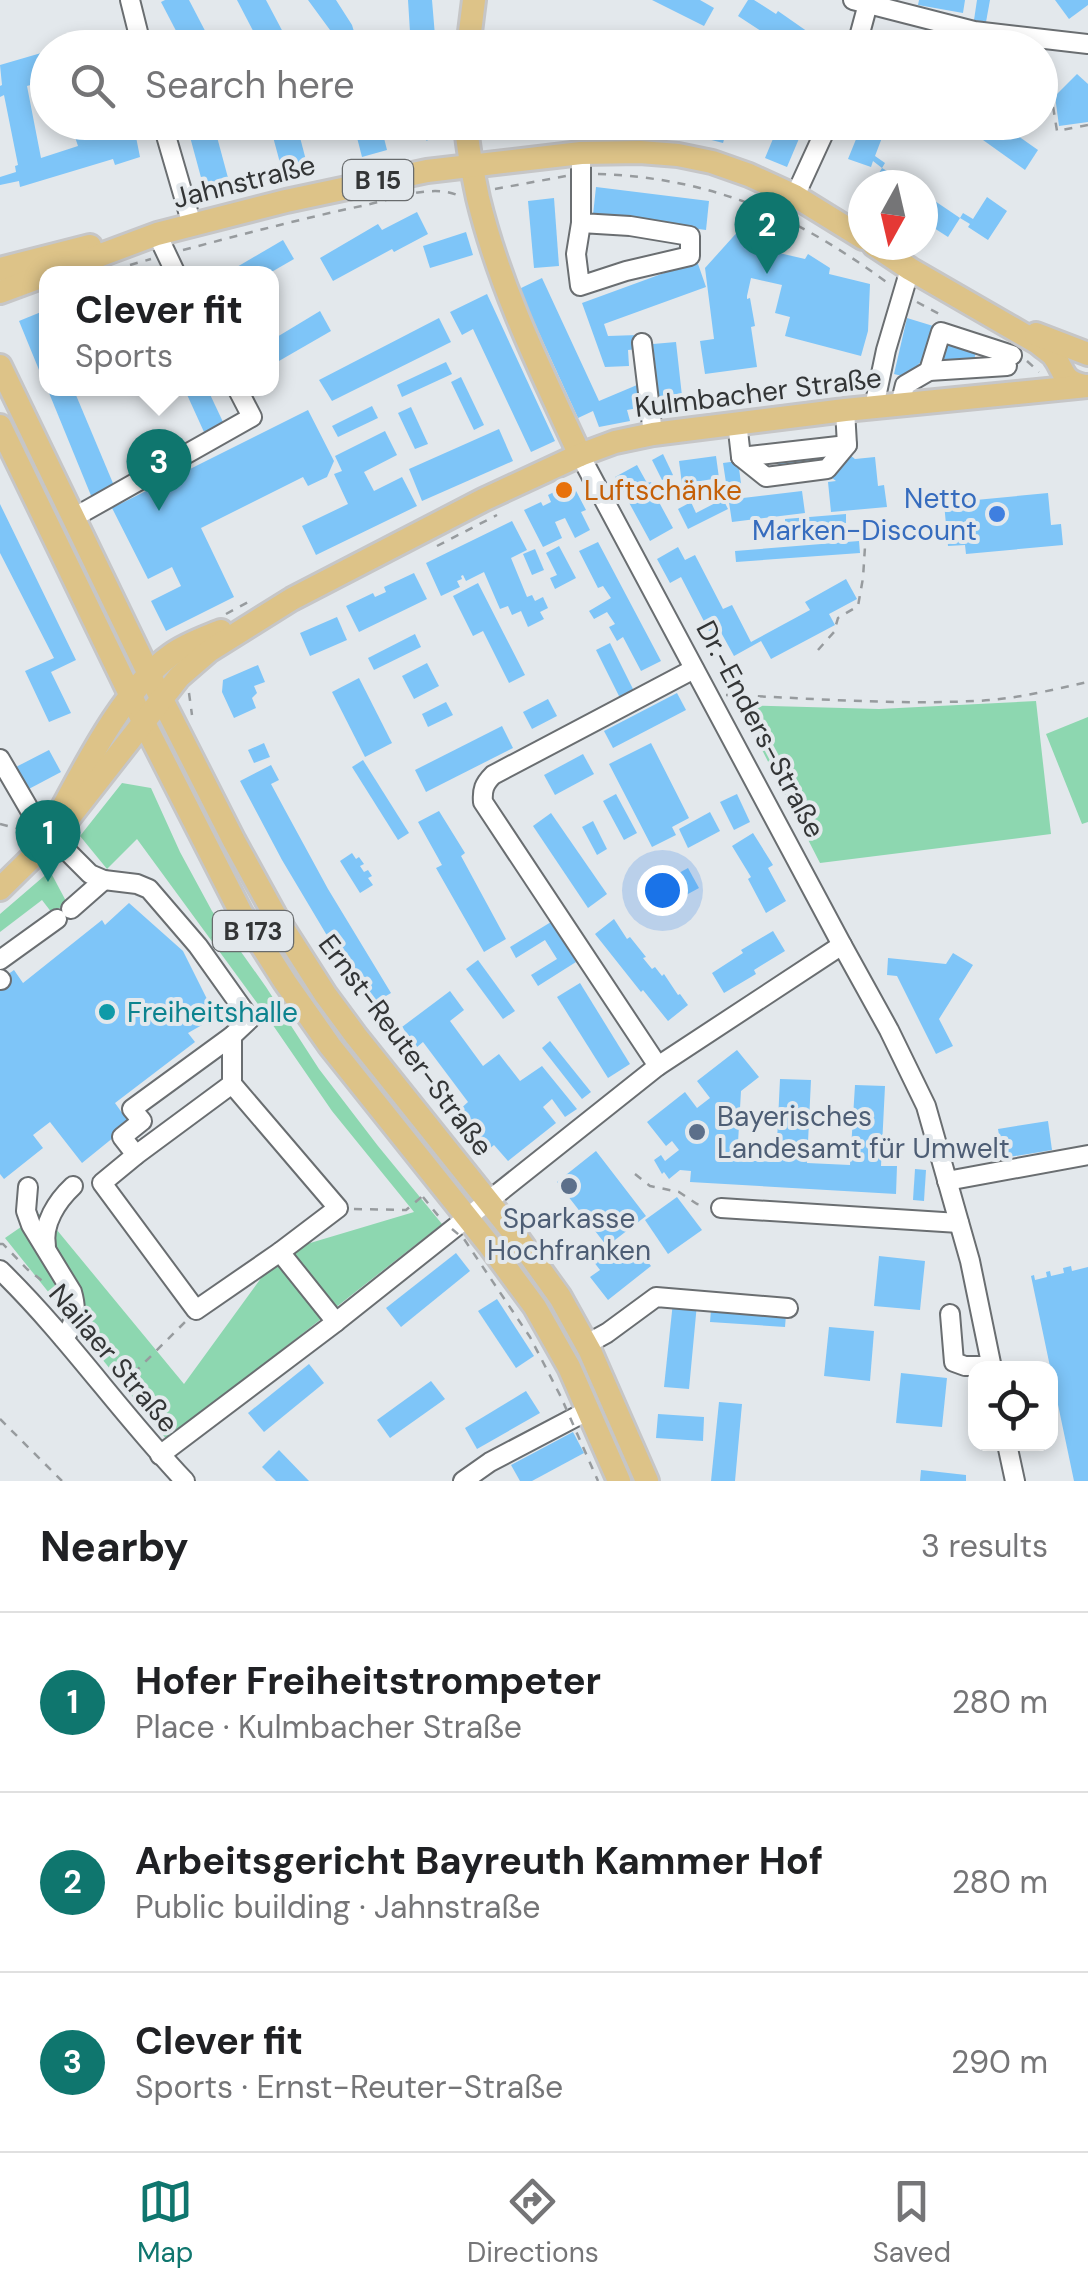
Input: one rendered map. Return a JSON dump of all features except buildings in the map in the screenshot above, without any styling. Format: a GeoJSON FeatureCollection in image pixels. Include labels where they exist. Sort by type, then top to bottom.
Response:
{"type":"FeatureCollection","features":[{"type":"Feature","properties":{"kind":"main road"},"geometry":{"type":"LineString","coordinates":[[470,30],[474,0]]}},
{"type":"Feature","properties":{"kind":"main road","name":"Dr.-Enders-Straße"},"geometry":{"type":"LineString","coordinates":[[468,140],[487,233],[511,304],[580,455]]}},
{"type":"Feature","properties":{"kind":"main road","name":"Jahnstraße"},"geometry":{"type":"LineString","coordinates":[[78,266],[162,244],[192,224],[387,178],[470,165],[581,163],[640,152],[678,155],[749,174],[848,229]]}},
{"type":"Feature","properties":{"kind":"main road","name":"Jahnstraße"},"geometry":{"type":"LineString","coordinates":[[0,269],[103,243],[162,244]]}},
{"type":"Feature","properties":{"kind":"main road"},"geometry":{"type":"LineString","coordinates":[[896,260],[970,303],[1088,354]]}},
{"type":"Feature","properties":{"kind":"main road","name":"Jahnstraße"},"geometry":{"type":"LineString","coordinates":[[0,292],[39,277]]}},
{"type":"Feature","properties":{"kind":"main road"},"geometry":{"type":"LineString","coordinates":[[970,303],[1013,357],[1052,354],[1063,376],[1086,386]]}},
{"type":"Feature","properties":{"kind":"main road","name":"Ernst-Reuter-Straße"},"geometry":{"type":"LineString","coordinates":[[0,366],[149,674],[266,899],[315,979],[376,1062],[489,1202],[560,1298],[586,1344],[648,1481]]}},
{"type":"Feature","properties":{"kind":"main road","name":"Kulmbacher Straße"},"geometry":{"type":"LineString","coordinates":[[0,889],[28,862],[131,696],[175,652],[292,599],[483,500],[580,455],[652,434],[737,422],[1086,386]]}},
{"type":"Feature","properties":{"kind":"main road","name":"Ernst-Reuter-Straße"},"geometry":{"type":"LineString","coordinates":[[0,426],[241,913],[330,1046],[460,1223],[535,1308],[569,1367],[580,1414],[619,1481]]}},
{"type":"Feature","properties":{"kind":"main road","name":"Kulmbacher Straße"},"geometry":{"type":"LineString","coordinates":[[45,830],[179,677],[210,651],[292,599]]}},
{"type":"Feature","properties":{"kind":"street"},"geometry":{"type":"LineString","coordinates":[[130,0],[138,30]]}},
{"type":"Feature","properties":{"kind":"street"},"geometry":{"type":"LineString","coordinates":[[859,30],[863,1],[970,30]]}},
{"type":"Feature","properties":{"kind":"street"},"geometry":{"type":"LineString","coordinates":[[1058,41],[1088,44]]}},
{"type":"Feature","properties":{"kind":"street"},"geometry":{"type":"LineString","coordinates":[[167,140],[192,224]]}},
{"type":"Feature","properties":{"kind":"street"},"geometry":{"type":"LineString","coordinates":[[794,196],[820,140]]}},
{"type":"Feature","properties":{"kind":"street"},"geometry":{"type":"LineString","coordinates":[[581,163],[582,223],[576,254],[580,286],[690,256],[690,236],[582,223]]}},
{"type":"Feature","properties":{"kind":"street"},"geometry":{"type":"LineString","coordinates":[[162,244],[172,266]]}},
{"type":"Feature","properties":{"kind":"street"},"geometry":{"type":"LineString","coordinates":[[874,408],[910,269]]}},
{"type":"Feature","properties":{"kind":"street"},"geometry":{"type":"LineString","coordinates":[[930,371],[941,332],[1013,357],[1036,390]]}},
{"type":"Feature","properties":{"kind":"street"},"geometry":{"type":"LineString","coordinates":[[642,343],[652,434]]}},
{"type":"Feature","properties":{"kind":"street"},"geometry":{"type":"LineString","coordinates":[[900,404],[905,386],[930,371],[1013,357]]}},
{"type":"Feature","properties":{"kind":"street"},"geometry":{"type":"LineString","coordinates":[[74,518],[252,417],[241,396]]}},
{"type":"Feature","properties":{"kind":"street"},"geometry":{"type":"LineString","coordinates":[[737,422],[741,457],[847,445],[845,410]]}},
{"type":"Feature","properties":{"kind":"street","name":"Dr.-Enders-Straße"},"geometry":{"type":"LineString","coordinates":[[580,455],[890,1030],[926,1106],[970,1261],[990,1361]]}},
{"type":"Feature","properties":{"kind":"street"},"geometry":{"type":"LineString","coordinates":[[658,1066],[483,802],[482,791],[492,776],[694,669]]}},
{"type":"Feature","properties":{"kind":"street"},"geometry":{"type":"LineString","coordinates":[[0,759],[45,830],[90,874],[149,889],[204,943],[250,1019],[132,1109],[142,1122],[120,1135],[136,1154]]}},
{"type":"Feature","properties":{"kind":"street"},"geometry":{"type":"LineString","coordinates":[[0,960],[104,880]]}},
{"type":"Feature","properties":{"kind":"street"},"geometry":{"type":"LineString","coordinates":[[160,1454],[336,1322],[658,1066],[842,945]]}},
{"type":"Feature","properties":{"kind":"street"},"geometry":{"type":"LineString","coordinates":[[232,1036],[232,1084],[338,1208],[196,1310],[102,1183],[232,1084]]}},
{"type":"Feature","properties":{"kind":"street"},"geometry":{"type":"LineString","coordinates":[[948,1180],[1088,1154]]}},
{"type":"Feature","properties":{"kind":"street"},"geometry":{"type":"LineString","coordinates":[[49,1254],[46,1227],[63,1195],[73,1186]]}},
{"type":"Feature","properties":{"kind":"street"},"geometry":{"type":"LineString","coordinates":[[28,1188],[26,1211],[31,1225],[76,1304],[70,1331],[62,1338]]}},
{"type":"Feature","properties":{"kind":"street"},"geometry":{"type":"LineString","coordinates":[[721,1208],[959,1223]]}},
{"type":"Feature","properties":{"kind":"street"},"geometry":{"type":"LineString","coordinates":[[280,1252],[336,1322]]}},
{"type":"Feature","properties":{"kind":"street","name":"Nailaer Straße"},"geometry":{"type":"LineString","coordinates":[[0,1270],[186,1481]]}},
{"type":"Feature","properties":{"kind":"street"},"geometry":{"type":"LineString","coordinates":[[586,1344],[656,1296],[788,1308]]}},
{"type":"Feature","properties":{"kind":"street"},"geometry":{"type":"LineString","coordinates":[[950,1314],[954,1362],[968,1366]]}},
{"type":"Feature","properties":{"kind":"street"},"geometry":{"type":"LineString","coordinates":[[463,1481],[490,1462],[580,1414]]}},
{"type":"Feature","properties":{"kind":"street"},"geometry":{"type":"LineString","coordinates":[[1008,1451],[1014,1481]]}},
{"type":"Feature","properties":{"kind":"path"},"geometry":{"type":"LineString","coordinates":[[1058,131],[1088,124]]}},
{"type":"Feature","properties":{"kind":"path"},"geometry":{"type":"LineString","coordinates":[[123,266],[162,244],[398,198],[448,191],[457,195],[477,192],[581,163],[700,187],[747,201],[840,250],[948,320]]}},
{"type":"Feature","properties":{"kind":"path"},"geometry":{"type":"LineString","coordinates":[[1013,357],[1040,372],[1040,378],[1013,357]]}},
{"type":"Feature","properties":{"kind":"path"},"geometry":{"type":"LineString","coordinates":[[425,552],[506,510]]}},
{"type":"Feature","properties":{"kind":"path"},"geometry":{"type":"LineString","coordinates":[[818,650],[834,632],[838,618],[858,606],[866,531]]}},
{"type":"Feature","properties":{"kind":"path"},"geometry":{"type":"LineString","coordinates":[[218,618],[262,595]]}},
{"type":"Feature","properties":{"kind":"path"},"geometry":{"type":"LineString","coordinates":[[709,695],[976,701],[1088,682]]}},
{"type":"Feature","properties":{"kind":"path"},"geometry":{"type":"LineString","coordinates":[[188,689],[193,720]]}},
{"type":"Feature","properties":{"kind":"path"},"geometry":{"type":"LineString","coordinates":[[0,824],[28,831],[45,830]]}},
{"type":"Feature","properties":{"kind":"path"},"geometry":{"type":"LineString","coordinates":[[204,943],[227,929]]}},
{"type":"Feature","properties":{"kind":"path"},"geometry":{"type":"LineString","coordinates":[[634,1174],[650,1186],[679,1192],[698,1204]]}},
{"type":"Feature","properties":{"kind":"path"},"geometry":{"type":"LineString","coordinates":[[422,1196],[460,1223],[464,1239],[580,1414],[598,1481]]}},
{"type":"Feature","properties":{"kind":"path"},"geometry":{"type":"LineString","coordinates":[[338,1208],[406,1210],[415,1200]]}},
{"type":"Feature","properties":{"kind":"path"},"geometry":{"type":"LineString","coordinates":[[0,1244],[49,1285]]}},
{"type":"Feature","properties":{"kind":"path"},"geometry":{"type":"LineString","coordinates":[[133,1374],[196,1310]]}},
{"type":"Feature","properties":{"kind":"path"},"geometry":{"type":"LineString","coordinates":[[76,1313],[133,1374],[180,1438]]}},
{"type":"Feature","properties":{"kind":"path"},"geometry":{"type":"LineString","coordinates":[[0,1418],[62,1481]]}},
{"type":"Feature","properties":{"kind":"green space"},"geometry":{"type":"Polygon","coordinates":[[[1036,701],[1051,834],[820,863],[739,705],[879,709],[1036,701]]]}},
{"type":"Feature","properties":{"kind":"green space"},"geometry":{"type":"Polygon","coordinates":[[[1088,717],[1088,822],[1082,824],[1046,734],[1088,717]]]}},
{"type":"Feature","properties":{"kind":"green space"},"geometry":{"type":"Polygon","coordinates":[[[122,783],[151,788],[212,911],[319,1069],[442,1224],[167,1440],[5,1238],[44,1211],[184,1384],[280,1252],[414,1212],[332,1111],[137,839],[107,869],[80,836],[122,783]]]}},
{"type":"Feature","properties":{"kind":"green space"},"geometry":{"type":"Polygon","coordinates":[[[50,871],[67,903],[52,913],[42,900],[0,932],[0,914],[50,871]]]}},
{"type":"Feature","properties":{"kind":"place","name":"Arbeitsgericht Bayreuth Kammer Hof"},"geometry":{"type":"Point","coordinates":[767,274]}},
{"type":"Feature","properties":{"kind":"place","name":"Luftschänke"},"geometry":{"type":"Point","coordinates":[564,490]}},
{"type":"Feature","properties":{"kind":"place","name":"Clever fit"},"geometry":{"type":"Point","coordinates":[159,511]}},
{"type":"Feature","properties":{"kind":"place","name":"Netto Marken-Discount"},"geometry":{"type":"Point","coordinates":[997,514]}},
{"type":"Feature","properties":{"kind":"place","name":"Hofer Freiheitstrompeter"},"geometry":{"type":"Point","coordinates":[48,882]}},
{"type":"Feature","properties":{"kind":"place","name":"Freiheitshalle"},"geometry":{"type":"Point","coordinates":[107,1012]}},
{"type":"Feature","properties":{"kind":"place","name":"Bayerisches Landesamt für Umwelt"},"geometry":{"type":"Point","coordinates":[697,1132]}},
{"type":"Feature","properties":{"kind":"place","name":"Sparkasse Hochfranken"},"geometry":{"type":"Point","coordinates":[569,1186]}}]}
